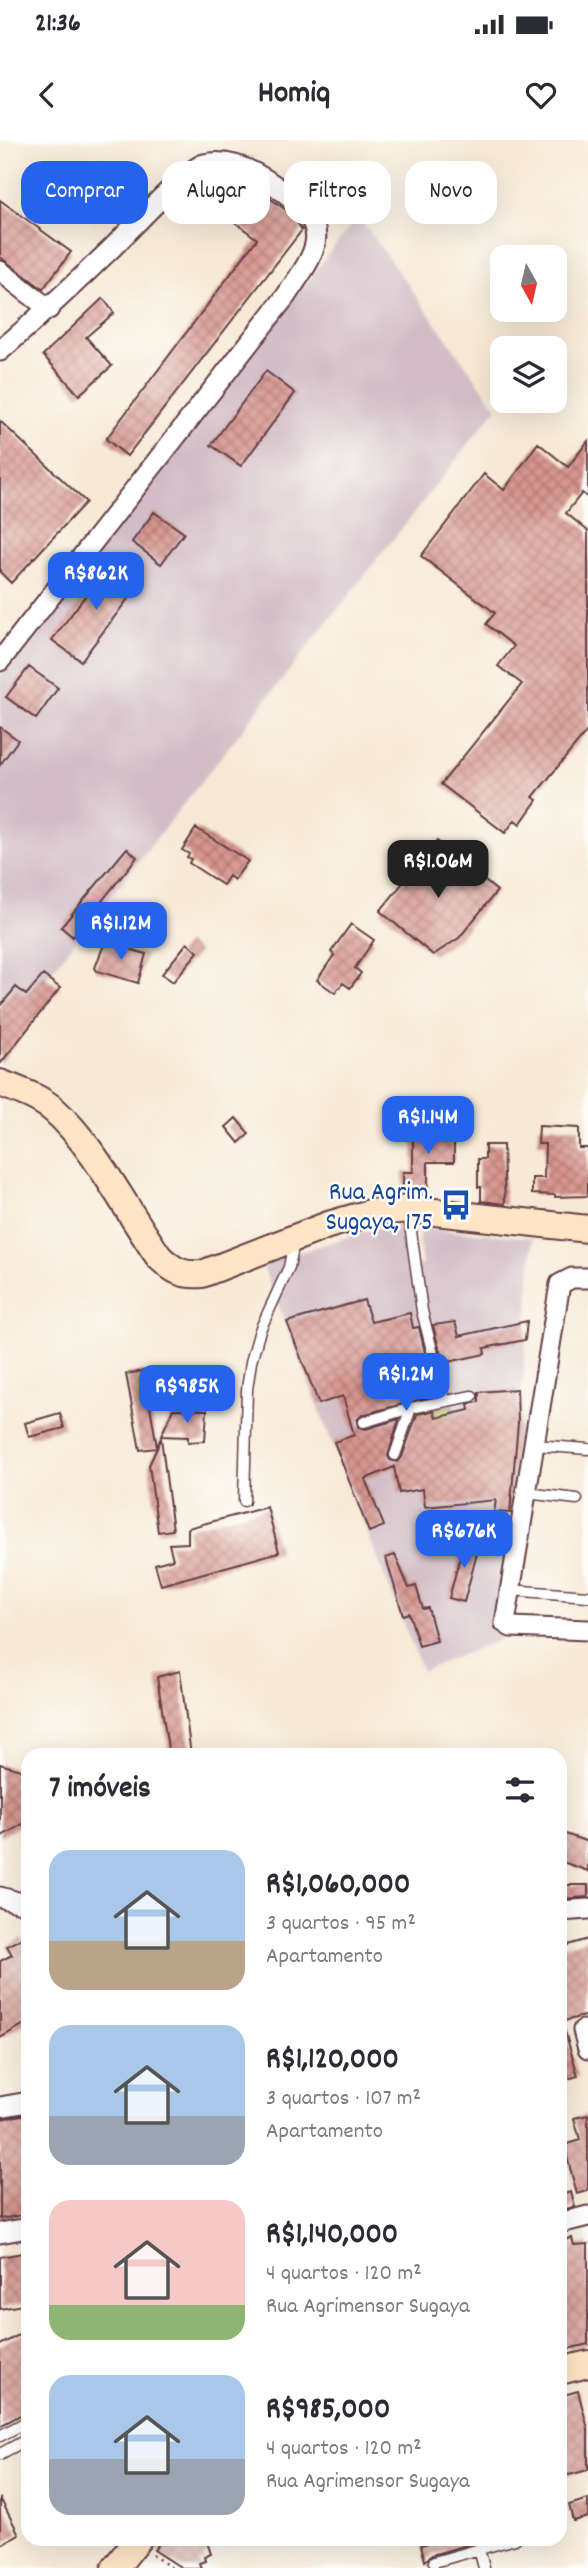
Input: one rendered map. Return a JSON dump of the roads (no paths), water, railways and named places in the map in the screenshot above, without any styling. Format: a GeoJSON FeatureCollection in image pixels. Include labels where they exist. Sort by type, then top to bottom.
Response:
{"type":"FeatureCollection","features":[{"type":"Feature","properties":{"kind":"main road"},"geometry":{"type":"LineString","coordinates":[[0,1083],[32,1096],[53,1109],[74,1132],[159,1257],[175,1272],[202,1274],[328,1225],[370,1213],[408,1209],[588,1229]]}},
{"type":"Feature","properties":{"kind":"main road"},"geometry":{"type":"LineString","coordinates":[[567,2369],[588,2364]]}},
{"type":"Feature","properties":{"kind":"main road"},"geometry":{"type":"LineString","coordinates":[[115,2568],[132,2546]]}},
{"type":"Feature","properties":{"kind":"street"},"geometry":{"type":"LineString","coordinates":[[0,351],[49,309],[172,188],[202,164],[230,164],[270,180],[309,213],[318,235],[312,257],[286,296],[0,661]]}},
{"type":"Feature","properties":{"kind":"street"},"geometry":{"type":"LineString","coordinates":[[0,271],[49,309]]}},
{"type":"Feature","properties":{"kind":"street"},"geometry":{"type":"LineString","coordinates":[[588,1278],[572,1278],[560,1284],[505,1623],[511,1627],[588,1630]]}},
{"type":"Feature","properties":{"kind":"street"},"geometry":{"type":"LineString","coordinates":[[0,1897],[21,1903]]}},
{"type":"Feature","properties":{"kind":"street"},"geometry":{"type":"LineString","coordinates":[[567,1910],[588,1909]]}},
{"type":"Feature","properties":{"kind":"street"},"geometry":{"type":"LineString","coordinates":[[0,2107],[21,2103]]}},
{"type":"Feature","properties":{"kind":"street"},"geometry":{"type":"LineString","coordinates":[[567,2221],[588,2216]]}},
{"type":"Feature","properties":{"kind":"street"},"geometry":{"type":"LineString","coordinates":[[0,2233],[21,2229]]}},
{"type":"Feature","properties":{"kind":"lane"},"geometry":{"type":"LineString","coordinates":[[408,1209],[422,1311],[445,1401]]}},
{"type":"Feature","properties":{"kind":"lane"},"geometry":{"type":"LineString","coordinates":[[244,1502],[246,1403],[251,1363],[260,1331],[289,1267],[294,1238]]}},
{"type":"Feature","properties":{"kind":"lane"},"geometry":{"type":"LineString","coordinates":[[364,1422],[411,1408],[472,1396]]}},
{"type":"Feature","properties":{"kind":"lane"},"geometry":{"type":"LineString","coordinates":[[395,1455],[411,1408]]}},
{"type":"Feature","properties":{"kind":"lane"},"geometry":{"type":"LineString","coordinates":[[534,1445],[588,1450]]}},
{"type":"Feature","properties":{"kind":"lane"},"geometry":{"type":"LineString","coordinates":[[526,1493],[577,1499]]}},
{"type":"Feature","properties":{"kind":"lane"},"geometry":{"type":"LineString","coordinates":[[510,1590],[588,1596]]}},
{"type":"Feature","properties":{"kind":"lane"},"geometry":{"type":"LineString","coordinates":[[0,2436],[21,2425]]}},
{"type":"Feature","properties":{"kind":"lane"},"geometry":{"type":"LineString","coordinates":[[0,2454],[21,2443]]}},
{"type":"Feature","properties":{"kind":"lane"},"geometry":{"type":"LineString","coordinates":[[434,2562],[491,2546]]}},
{"type":"Feature","properties":{"kind":"lane"},"geometry":{"type":"LineString","coordinates":[[480,2549],[485,2568]]}},
{"type":"Feature","properties":{"kind":"place","name":"Rua Agrim. Sugaya, 175"},"geometry":{"type":"Point","coordinates":[456,1205]}}]}
